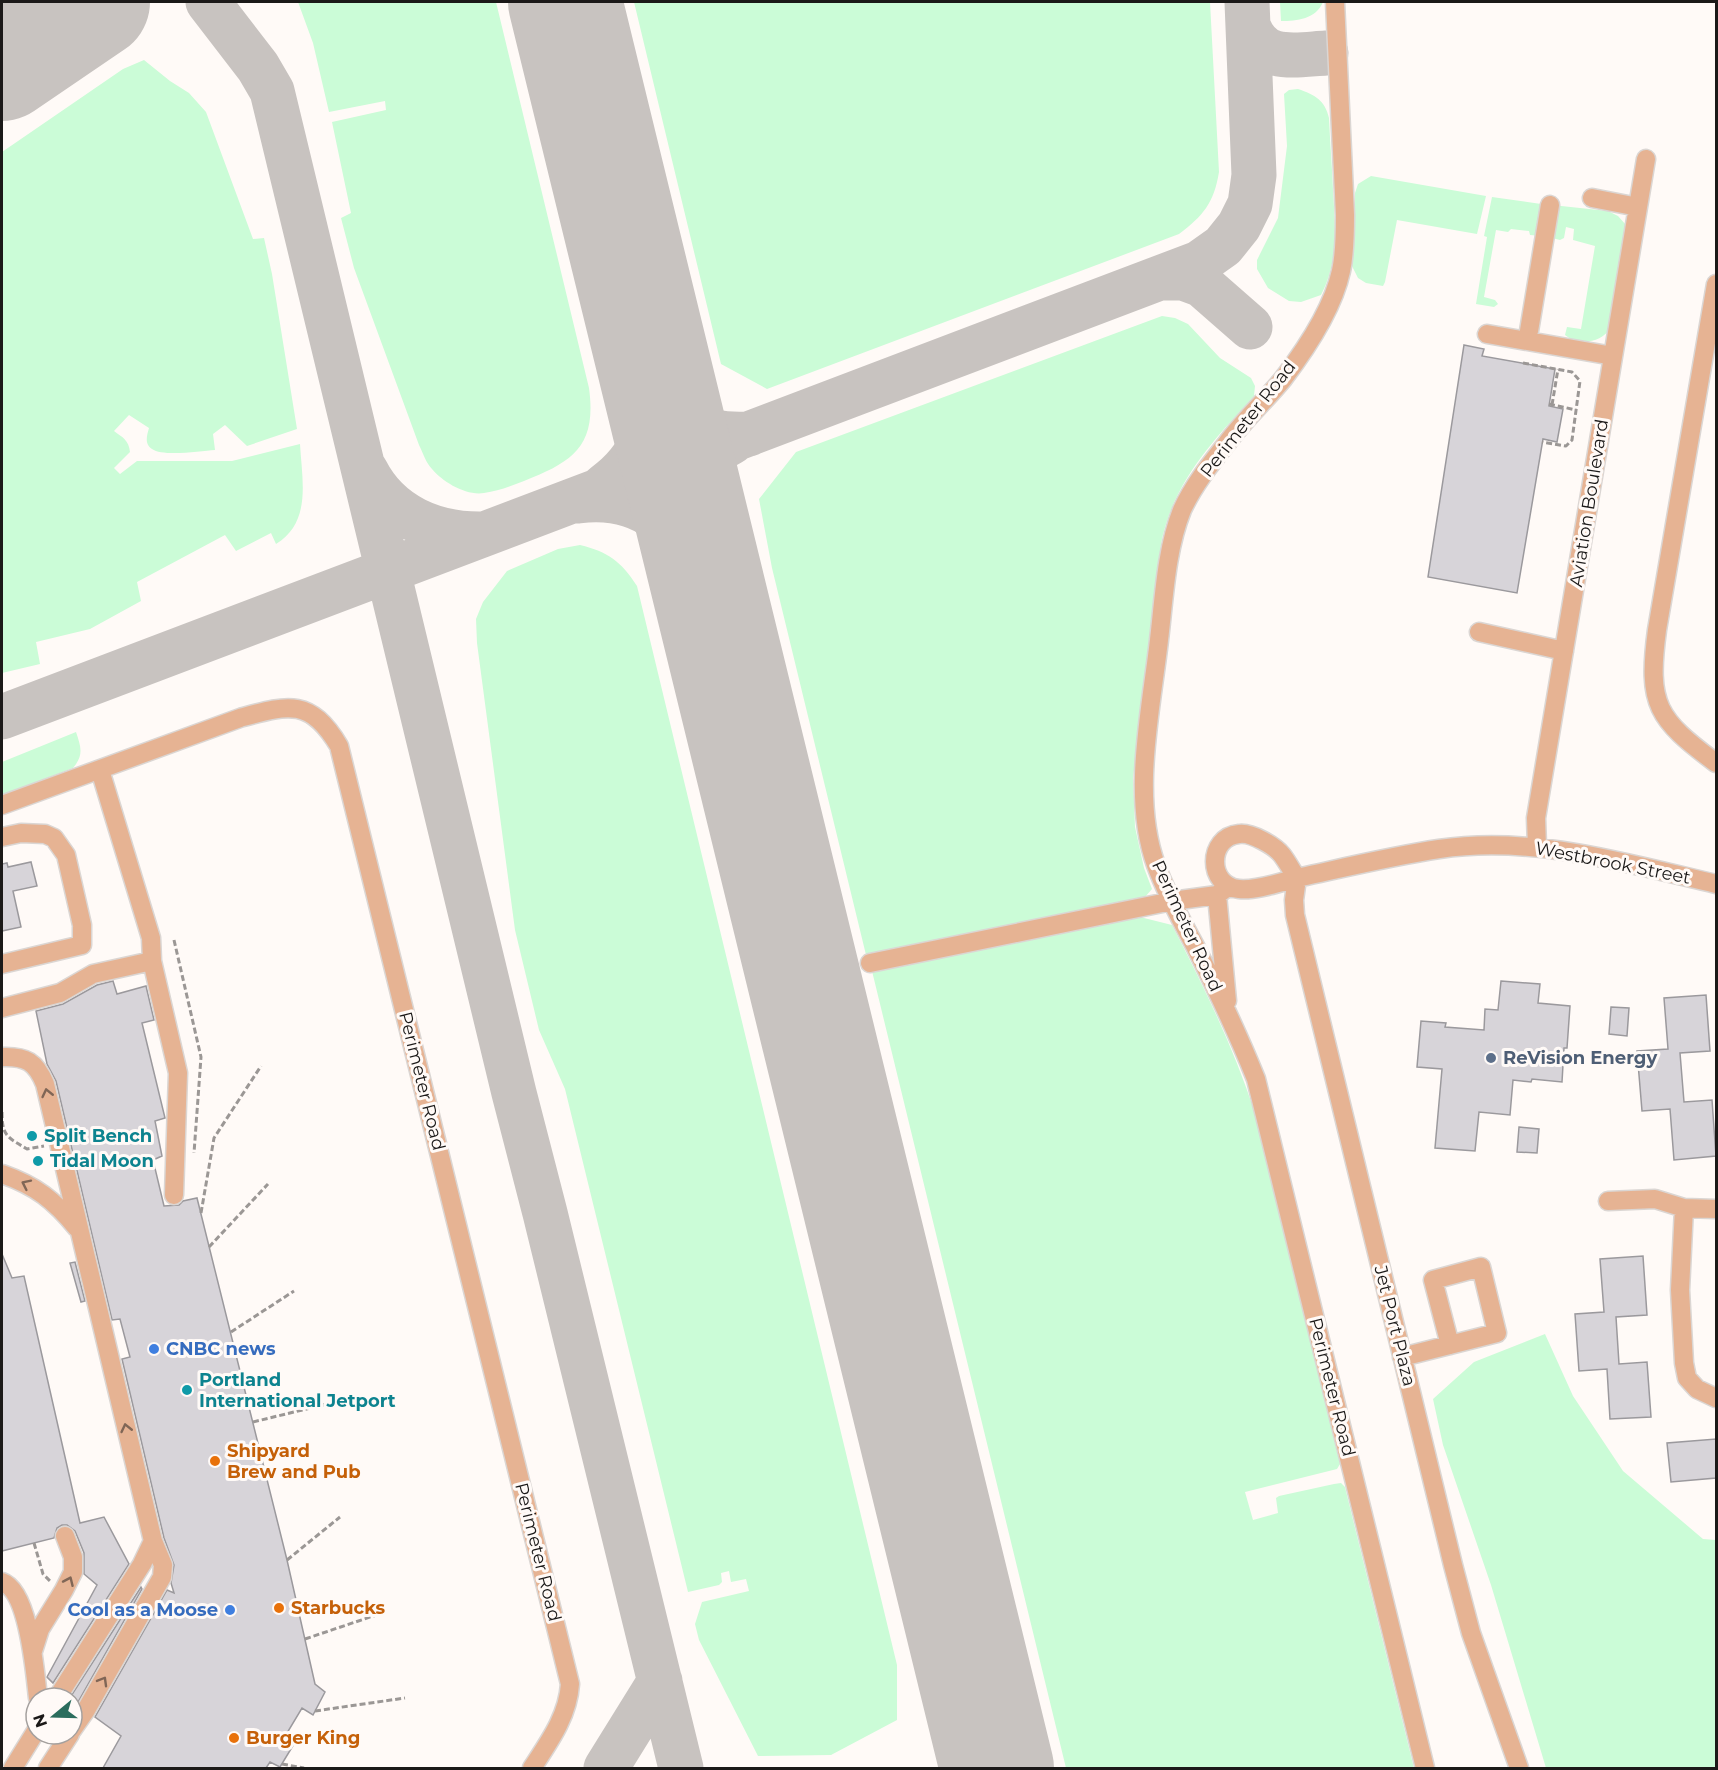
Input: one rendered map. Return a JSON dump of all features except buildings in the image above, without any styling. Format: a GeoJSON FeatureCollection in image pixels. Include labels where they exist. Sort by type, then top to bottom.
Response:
{"type":"FeatureCollection","features":[{"type":"Feature","properties":{"kind":"street","name":"Perimeter Road"},"geometry":{"type":"LineString","coordinates":[[1335,2],[1345,215],[1345,242],[1341,271],[1334,296],[1321,322],[1284,377],[1228,441],[1194,489],[1183,509],[1173,540],[1149,727],[1144,796],[1147,833],[1156,865],[1229,1014],[1256,1079],[1425,1768]]}},
{"type":"Feature","properties":{"kind":"street","name":"Aviation Boulevard"},"geometry":{"type":"LineString","coordinates":[[1537,847],[1536,818],[1646,159]]}},
{"type":"Feature","properties":{"kind":"street"},"geometry":{"type":"LineString","coordinates":[[1592,198],[1638,207]]}},
{"type":"Feature","properties":{"kind":"street"},"geometry":{"type":"LineString","coordinates":[[1529,331],[1550,205]]}},
{"type":"Feature","properties":{"kind":"street"},"geometry":{"type":"LineString","coordinates":[[1716,284],[1657,630],[1653,678],[1660,708],[1668,721],[1678,733],[1716,763]]}},
{"type":"Feature","properties":{"kind":"street"},"geometry":{"type":"LineString","coordinates":[[1487,333],[1614,356]]}},
{"type":"Feature","properties":{"kind":"street"},"geometry":{"type":"LineString","coordinates":[[1479,632],[1564,651]]}},
{"type":"Feature","properties":{"kind":"street","name":"Perimeter Road"},"geometry":{"type":"LineString","coordinates":[[2,804],[240,718],[278,707],[301,708],[330,732],[339,746],[570,1684],[569,1701],[565,1710],[532,1768]]}},
{"type":"Feature","properties":{"kind":"street"},"geometry":{"type":"LineString","coordinates":[[100,770],[151,938],[152,961],[178,1073],[174,1195]]}},
{"type":"Feature","properties":{"kind":"street"},"geometry":{"type":"LineString","coordinates":[[2,837],[21,833],[45,834],[54,838],[66,855],[82,926],[82,945],[2,964]]}},
{"type":"Feature","properties":{"kind":"street"},"geometry":{"type":"LineString","coordinates":[[1229,1014],[1223,891],[1216,872],[1215,854],[1219,845],[1234,834],[1252,835],[1281,853],[1297,878]]}},
{"type":"Feature","properties":{"kind":"street","name":"Westbrook Street"},"geometry":{"type":"LineString","coordinates":[[870,963],[1442,849],[1503,845],[1537,847],[1578,853],[1716,884]]}},
{"type":"Feature","properties":{"kind":"street","name":"Jet Port Plaza"},"geometry":{"type":"LineString","coordinates":[[1297,878],[1294,900],[1295,915],[1402,1357],[1471,1633],[1519,1768]]}},
{"type":"Feature","properties":{"kind":"street"},"geometry":{"type":"LineString","coordinates":[[2,1008],[60,993],[93,974],[152,961]]}},
{"type":"Feature","properties":{"kind":"street"},"geometry":{"type":"LineString","coordinates":[[2,1057],[22,1058],[33,1064],[40,1072],[45,1084],[153,1541],[163,1565],[162,1577],[84,1710]]}},
{"type":"Feature","properties":{"kind":"street"},"geometry":{"type":"LineString","coordinates":[[2,1174],[26,1183],[49,1197],[80,1232]]}},
{"type":"Feature","properties":{"kind":"street"},"geometry":{"type":"LineString","coordinates":[[1608,1201],[1655,1198],[1684,1208],[1716,1209]]}},
{"type":"Feature","properties":{"kind":"street"},"geometry":{"type":"LineString","coordinates":[[1684,1208],[1680,1290],[1684,1364],[1687,1378],[1697,1389],[1716,1398]]}},
{"type":"Feature","properties":{"kind":"street"},"geometry":{"type":"LineString","coordinates":[[1402,1357],[1450,1345],[1497,1333],[1481,1268],[1433,1280],[1450,1345]]}},
{"type":"Feature","properties":{"kind":"street"},"geometry":{"type":"LineString","coordinates":[[33,1651],[40,1629],[73,1572],[73,1557],[65,1536]]}},
{"type":"Feature","properties":{"kind":"street"},"geometry":{"type":"LineString","coordinates":[[65,1686],[142,1564],[153,1541]]}},
{"type":"Feature","properties":{"kind":"street"},"geometry":{"type":"LineString","coordinates":[[2,1582],[8,1584],[20,1602],[33,1651],[37,1686]]}},
{"type":"Feature","properties":{"kind":"street"},"geometry":{"type":"LineString","coordinates":[[13,1768],[27,1746]]}},
{"type":"Feature","properties":{"kind":"street"},"geometry":{"type":"LineString","coordinates":[[48,1768],[62,1746]]}},
{"type":"Feature","properties":{"kind":"path"},"geometry":{"type":"LineString","coordinates":[[1523,363],[1572,372],[1580,381],[1572,440],[1569,445],[1542,442]]}},
{"type":"Feature","properties":{"kind":"path"},"geometry":{"type":"LineString","coordinates":[[1558,369],[1550,404],[1576,410]]}},
{"type":"Feature","properties":{"kind":"path"},"geometry":{"type":"LineString","coordinates":[[201,1213],[214,1138],[261,1066]]}},
{"type":"Feature","properties":{"kind":"path"},"geometry":{"type":"LineString","coordinates":[[2,1112],[2,1131],[27,1149],[59,1142]]}},
{"type":"Feature","properties":{"kind":"path"},"geometry":{"type":"LineString","coordinates":[[209,1247],[268,1184]]}},
{"type":"Feature","properties":{"kind":"path"},"geometry":{"type":"LineString","coordinates":[[231,1332],[294,1291]]}},
{"type":"Feature","properties":{"kind":"path"},"geometry":{"type":"LineString","coordinates":[[253,1422],[327,1404]]}},
{"type":"Feature","properties":{"kind":"path"},"geometry":{"type":"LineString","coordinates":[[288,1560],[340,1517]]}},
{"type":"Feature","properties":{"kind":"path"},"geometry":{"type":"LineString","coordinates":[[34,1543],[43,1574],[54,1585],[64,1590]]}},
{"type":"Feature","properties":{"kind":"path"},"geometry":{"type":"LineString","coordinates":[[305,1640],[385,1612]]}},
{"type":"Feature","properties":{"kind":"path"},"geometry":{"type":"LineString","coordinates":[[315,1712],[405,1698]]}},
{"type":"Feature","properties":{"kind":"path"},"geometry":{"type":"LineString","coordinates":[[282,1764],[304,1768]]}},
{"type":"Feature","properties":{"kind":"green space"},"geometry":{"type":"Polygon","coordinates":[[[298,2],[496,2],[589,388],[591,408],[585,438],[568,459],[556,467],[509,486],[477,493],[463,490],[449,483],[426,461],[354,268],[341,218],[351,213],[332,122],[386,110],[385,101],[329,112],[313,43],[298,2]]]}},
{"type":"Feature","properties":{"kind":"green space"},"geometry":{"type":"Polygon","coordinates":[[[634,2],[1210,2],[1219,172],[1217,183],[1201,215],[1179,234],[767,389],[721,364],[634,2]]]}},
{"type":"Feature","properties":{"kind":"green space"},"geometry":{"type":"Polygon","coordinates":[[[1280,2],[1323,2],[1320,8],[1311,15],[1281,21],[1280,2]]]}},
{"type":"Feature","properties":{"kind":"green space"},"geometry":{"type":"Polygon","coordinates":[[[144,60],[189,93],[206,112],[253,239],[264,238],[297,429],[247,446],[225,425],[213,434],[215,450],[165,453],[149,447],[147,439],[149,428],[129,415],[114,431],[127,442],[130,452],[114,468],[120,474],[137,461],[232,461],[300,444],[303,486],[300,512],[287,535],[276,544],[271,533],[236,551],[225,535],[137,582],[141,601],[90,629],[36,642],[40,664],[2,673],[2,152],[123,69],[144,60]]]}},
{"type":"Feature","properties":{"kind":"green space"},"geometry":{"type":"Polygon","coordinates":[[[1298,89],[1322,102],[1329,118],[1335,229],[1331,269],[1321,295],[1301,302],[1289,301],[1268,288],[1257,269],[1257,260],[1278,218],[1287,146],[1284,94],[1289,90],[1298,89]]]}},
{"type":"Feature","properties":{"kind":"green space"},"geometry":{"type":"Polygon","coordinates":[[[1371,176],[1486,196],[1477,234],[1397,220],[1385,282],[1383,286],[1366,283],[1358,278],[1352,266],[1355,193],[1358,184],[1371,176]]]}},
{"type":"Feature","properties":{"kind":"green space"},"geometry":{"type":"Polygon","coordinates":[[[1492,197],[1548,205],[1542,236],[1530,235],[1529,231],[1496,230],[1484,297],[1495,300],[1498,304],[1494,307],[1476,304],[1487,237],[1484,236],[1492,197]]]}},
{"type":"Feature","properties":{"kind":"green space"},"geometry":{"type":"Polygon","coordinates":[[[1552,205],[1608,211],[1618,216],[1626,225],[1610,328],[1596,340],[1576,341],[1565,335],[1567,327],[1581,329],[1595,246],[1573,240],[1574,229],[1566,227],[1564,238],[1560,240],[1548,237],[1552,205]]]}},
{"type":"Feature","properties":{"kind":"green space"},"geometry":{"type":"Polygon","coordinates":[[[1162,316],[1175,318],[1188,324],[1220,358],[1251,378],[1255,386],[1254,396],[1210,446],[1185,482],[1175,501],[1161,544],[1133,778],[1135,827],[1144,868],[1152,889],[1145,897],[867,959],[772,568],[759,499],[796,452],[1162,316]]]}},
{"type":"Feature","properties":{"kind":"green space"},"geometry":{"type":"Polygon","coordinates":[[[580,545],[606,554],[613,559],[637,586],[897,1665],[897,1720],[831,1755],[758,1756],[699,1640],[695,1624],[702,1602],[749,1591],[746,1579],[731,1582],[729,1571],[721,1573],[722,1582],[719,1585],[688,1592],[565,1089],[539,1030],[515,930],[477,643],[476,619],[483,602],[507,571],[558,549],[580,545]]]}},
{"type":"Feature","properties":{"kind":"green space"},"geometry":{"type":"Polygon","coordinates":[[[76,732],[80,751],[79,759],[73,768],[2,795],[2,762],[76,732]]]}},
{"type":"Feature","properties":{"kind":"green space"},"geometry":{"type":"Polygon","coordinates":[[[1136,916],[1172,925],[1217,1017],[1246,1088],[1255,1113],[1340,1464],[1337,1469],[1245,1492],[1253,1520],[1278,1513],[1276,1498],[1279,1496],[1341,1483],[1345,1487],[1414,1768],[1066,1768],[872,971],[1136,916]]]}},
{"type":"Feature","properties":{"kind":"green space"},"geometry":{"type":"Polygon","coordinates":[[[1545,1334],[1573,1396],[1623,1471],[1703,1539],[1716,1540],[1716,1768],[1546,1768],[1491,1585],[1443,1445],[1433,1399],[1474,1362],[1545,1334]]]}},
{"type":"Feature","properties":{"kind":"taxiway"},"geometry":{"type":"LineString","coordinates":[[208,2],[258,67],[272,91],[514,1093],[681,1768]]}},
{"type":"Feature","properties":{"kind":"taxiway"},"geometry":{"type":"LineString","coordinates":[[2,717],[1199,263],[1223,246],[1239,226],[1250,204],[1254,175],[1247,2]]}},
{"type":"Feature","properties":{"kind":"taxiway"},"geometry":{"type":"LineString","coordinates":[[1248,25],[1261,46],[1270,51],[1290,55],[1326,53]]}},
{"type":"Feature","properties":{"kind":"taxiway"},"geometry":{"type":"LineString","coordinates":[[1161,278],[1183,278],[1202,285],[1250,327]]}},
{"type":"Feature","properties":{"kind":"taxiway"},"geometry":{"type":"LineString","coordinates":[[656,371],[671,401],[690,421],[714,432],[749,434]]}},
{"type":"Feature","properties":{"kind":"taxiway"},"geometry":{"type":"LineString","coordinates":[[604,486],[629,462],[645,435],[653,405],[656,371]]}},
{"type":"Feature","properties":{"kind":"taxiway"},"geometry":{"type":"LineString","coordinates":[[696,535],[693,510],[699,478],[716,453],[732,442]]}},
{"type":"Feature","properties":{"kind":"taxiway"},"geometry":{"type":"LineString","coordinates":[[366,471],[387,500],[415,520],[448,531],[483,534]]}},
{"type":"Feature","properties":{"kind":"taxiway"},"geometry":{"type":"LineString","coordinates":[[578,501],[602,500],[624,503],[659,520],[686,550],[709,589]]}},
{"type":"Feature","properties":{"kind":"taxiway"},"geometry":{"type":"LineString","coordinates":[[606,1768],[660,1681]]}},
{"type":"Feature","properties":{"kind":"taxiway"},"geometry":{"type":"LineString","coordinates":[[971,1768],[981,1747],[982,1711]]}},
{"type":"Feature","properties":{"kind":"runway"},"geometry":{"type":"LineString","coordinates":[[2,64],[93,2]]}},
{"type":"Feature","properties":{"kind":"runway"},"geometry":{"type":"LineString","coordinates":[[565,2],[997,1768]]}},
{"type":"Feature","properties":{"kind":"place","name":"ReVision Energy"},"geometry":{"type":"Point","coordinates":[1491,1058]}},
{"type":"Feature","properties":{"kind":"place","name":"Split Bench"},"geometry":{"type":"Point","coordinates":[32,1136]}},
{"type":"Feature","properties":{"kind":"place","name":"Tidal Moon"},"geometry":{"type":"Point","coordinates":[38,1161]}},
{"type":"Feature","properties":{"kind":"place","name":"CNBC news"},"geometry":{"type":"Point","coordinates":[154,1349]}},
{"type":"Feature","properties":{"kind":"place","name":"Portland International Jetport"},"geometry":{"type":"Point","coordinates":[187,1390]}},
{"type":"Feature","properties":{"kind":"place","name":"Shipyard Brew and Pub"},"geometry":{"type":"Point","coordinates":[215,1461]}},
{"type":"Feature","properties":{"kind":"place","name":"Starbucks"},"geometry":{"type":"Point","coordinates":[279,1608]}},
{"type":"Feature","properties":{"kind":"place","name":"Cool as a Moose"},"geometry":{"type":"Point","coordinates":[230,1610]}},
{"type":"Feature","properties":{"kind":"place","name":"Burger King"},"geometry":{"type":"Point","coordinates":[234,1738]}}]}
